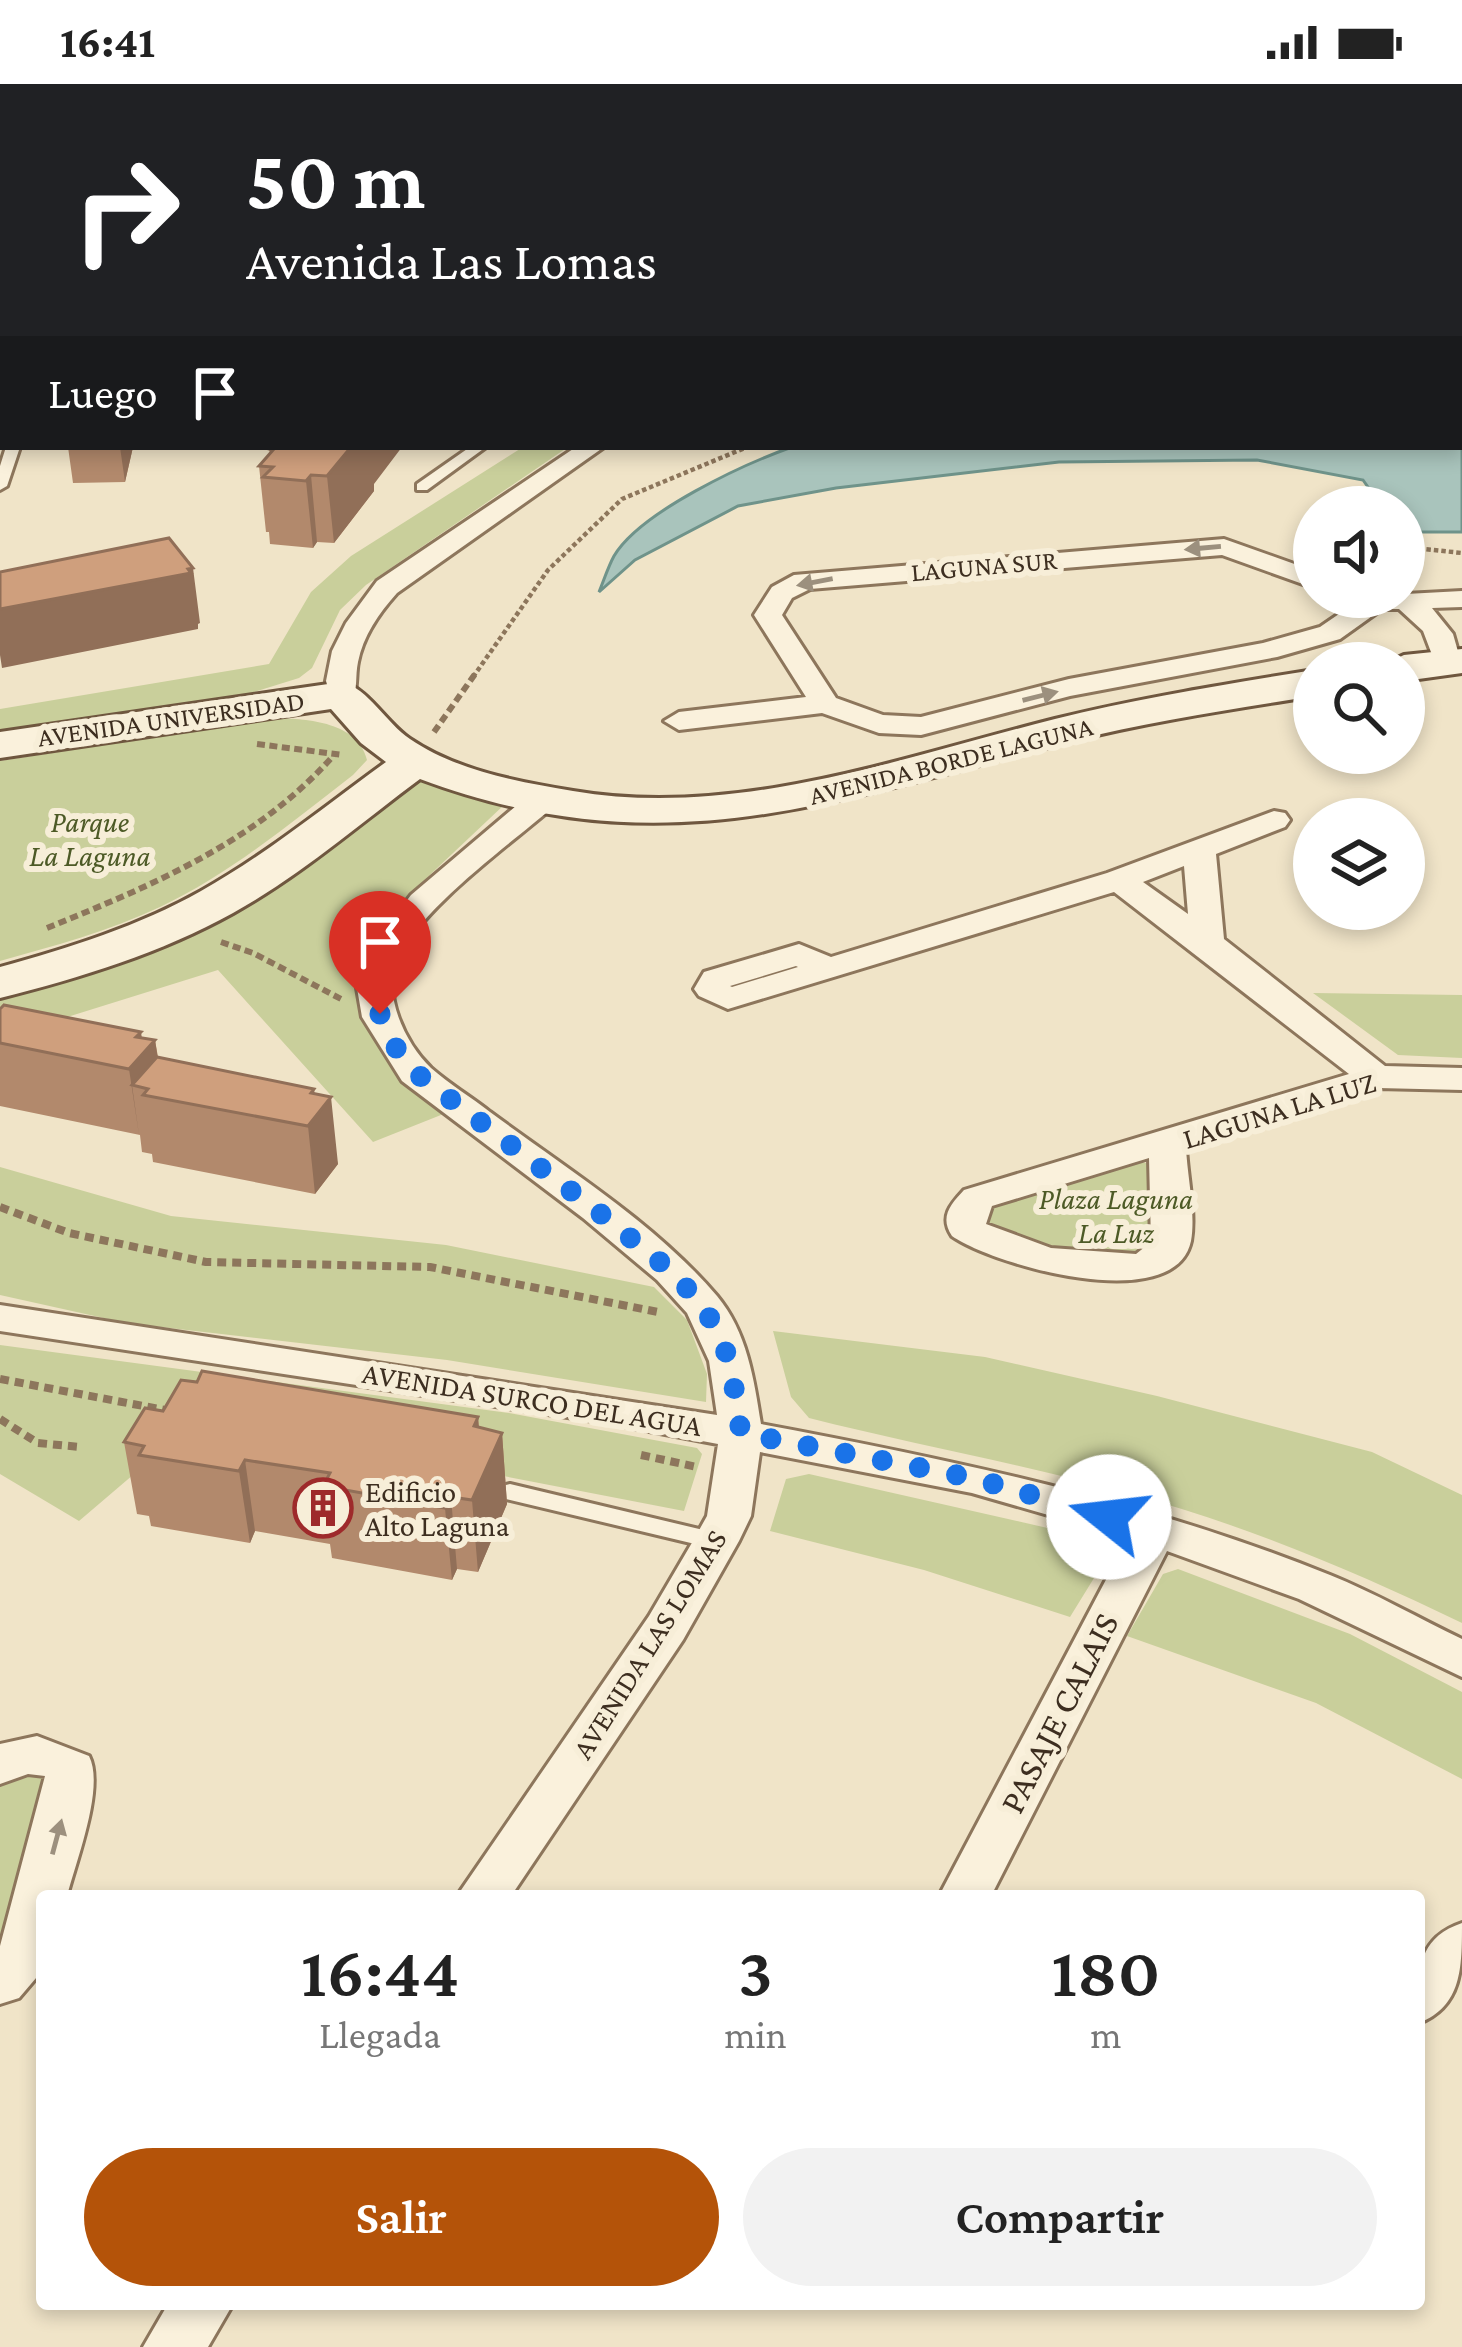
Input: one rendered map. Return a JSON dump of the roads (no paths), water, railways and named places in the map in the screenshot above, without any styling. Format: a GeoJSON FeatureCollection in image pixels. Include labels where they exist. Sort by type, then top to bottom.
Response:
{"type":"FeatureCollection","features":[{"type":"Feature","properties":{"kind":"street"},"geometry":{"type":"LineString","coordinates":[[0,983],[86,959],[187,918],[278,862],[366,725],[370,605],[387,587],[588,450]]}},
{"type":"Feature","properties":{"kind":"street","name":"LAGUNA SUR"},"geometry":{"type":"LineString","coordinates":[[825,704],[768,615],[782,593],[804,581],[1224,547],[1293,571]]}},
{"type":"Feature","properties":{"kind":"street"},"geometry":{"type":"LineString","coordinates":[[1425,600],[1462,599]]}},
{"type":"Feature","properties":{"kind":"street"},"geometry":{"type":"LineString","coordinates":[[680,721],[825,704],[879,724],[921,726],[1070,688],[1267,651],[1330,633],[1348,618]]}},
{"type":"Feature","properties":{"kind":"street"},"geometry":{"type":"LineString","coordinates":[[1425,618],[1436,628],[1454,662]]}},
{"type":"Feature","properties":{"kind":"street","name":"AVENIDA BORDE LAGUNA"},"geometry":{"type":"LineString","coordinates":[[366,725],[541,801],[670,810],[792,801],[857,788],[1072,728],[1293,687]]}},
{"type":"Feature","properties":{"kind":"street","name":"AVENIDA UNIVERSIDAD"},"geometry":{"type":"LineString","coordinates":[[0,745],[252,724],[366,725]]}},
{"type":"Feature","properties":{"kind":"street","name":"AVENIDA LAS LOMAS"},"geometry":{"type":"LineString","coordinates":[[487,1890],[665,1628],[716,1540],[729,1516],[741,1433],[730,1361],[705,1308],[671,1271],[611,1222],[416,1073],[393,1044],[380,1014],[374,988],[380,958],[423,902],[541,801]]}},
{"type":"Feature","properties":{"kind":"street"},"geometry":{"type":"LineString","coordinates":[[825,967],[1119,880],[1274,820]]}},
{"type":"Feature","properties":{"kind":"street"},"geometry":{"type":"LineString","coordinates":[[1199,848],[1207,943]]}},
{"type":"Feature","properties":{"kind":"street"},"geometry":{"type":"LineString","coordinates":[[1119,880],[1376,1077]]}},
{"type":"Feature","properties":{"kind":"street","name":"LAGUNA LA LUZ"},"geometry":{"type":"LineString","coordinates":[[1167,1144],[1171,1242],[1151,1264],[1113,1268],[997,1248],[966,1228],[966,1211],[978,1198],[1376,1077],[1462,1079]]}},
{"type":"Feature","properties":{"kind":"street","name":"AVENIDA SURCO DEL AGUA"},"geometry":{"type":"LineString","coordinates":[[0,1318],[179,1348],[471,1387],[973,1478],[1155,1530],[1315,1587],[1462,1660]]}},
{"type":"Feature","properties":{"kind":"street","name":"PASAJE CALAIS"},"geometry":{"type":"LineString","coordinates":[[968,1890],[1155,1530]]}},
{"type":"Feature","properties":{"kind":"street"},"geometry":{"type":"LineString","coordinates":[[0,1765],[34,1754],[56,1757],[70,1768],[67,1798],[42,1890]]}},
{"type":"Feature","properties":{"kind":"street"},"geometry":{"type":"LineString","coordinates":[[0,1982],[25,1954],[36,1913]]}},
{"type":"Feature","properties":{"kind":"street"},"geometry":{"type":"LineString","coordinates":[[1425,1993],[1462,1946]]}},
{"type":"Feature","properties":{"kind":"street"},"geometry":{"type":"LineString","coordinates":[[173,2347],[199,2310]]}},
{"type":"Feature","properties":{"kind":"lane"},"geometry":{"type":"LineString","coordinates":[[0,486],[12,450]]}},
{"type":"Feature","properties":{"kind":"lane"},"geometry":{"type":"LineString","coordinates":[[422,487],[475,450]]}},
{"type":"Feature","properties":{"kind":"lane"},"geometry":{"type":"LineString","coordinates":[[511,1492],[716,1540]]}},
{"type":"Feature","properties":{"kind":"water"},"geometry":{"type":"Polygon","coordinates":[[[785,450],[1462,450],[1462,532],[1425,532],[1425,486],[1367,486],[1363,480],[1257,460],[1059,462],[836,488],[738,506],[635,560],[599,592],[627,539],[721,477],[785,450]]]}},
{"type":"Feature","properties":{"kind":"waterway"},"geometry":{"type":"LineString","coordinates":[[919,84],[965,84]]}},
{"type":"Feature","properties":{"kind":"place","name":"Edificio Alto Laguna"},"geometry":{"type":"Point","coordinates":[323,1508]}},
{"type":"Feature","properties":{"kind":"park label","name":"Parque La Laguna"},"geometry":{"type":"Point","coordinates":[90,838]}},
{"type":"Feature","properties":{"kind":"park label","name":"Plaza Laguna La Luz"},"geometry":{"type":"Point","coordinates":[1116,1215]}}]}
